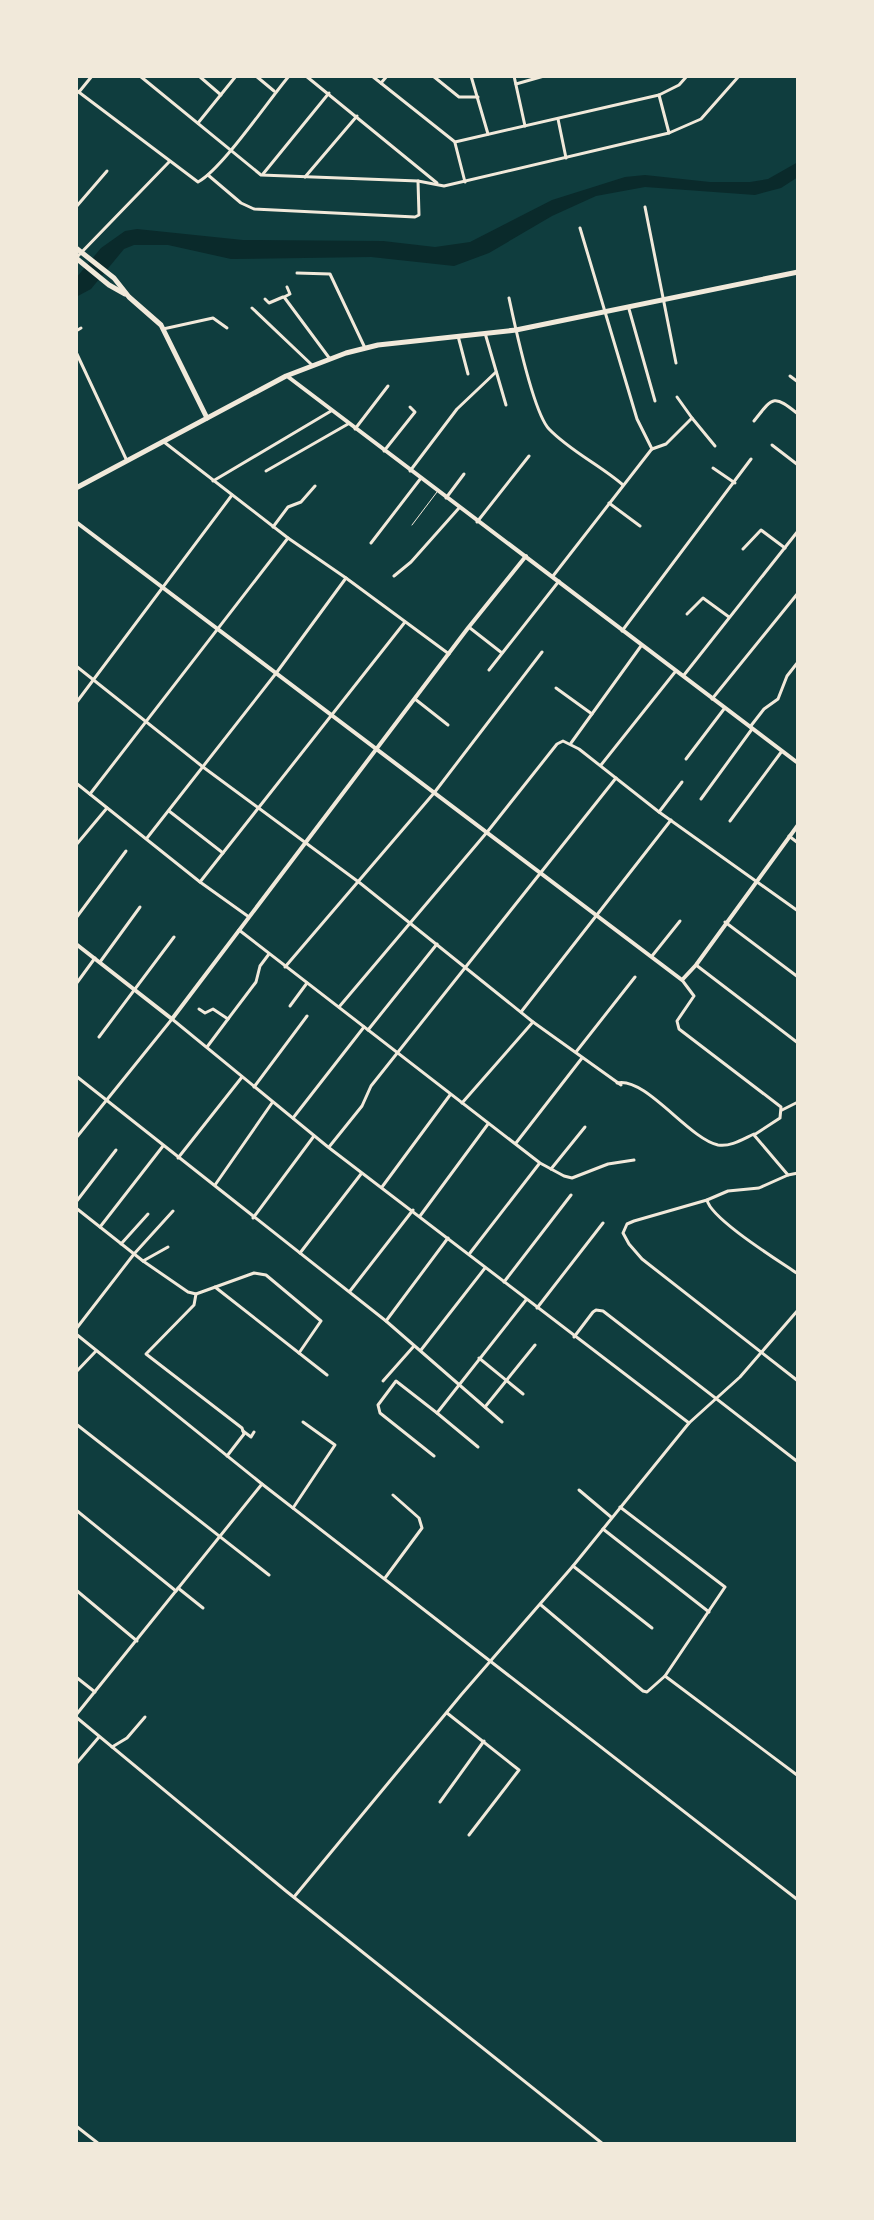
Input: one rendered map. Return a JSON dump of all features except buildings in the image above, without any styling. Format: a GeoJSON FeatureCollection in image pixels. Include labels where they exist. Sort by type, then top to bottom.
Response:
{"type":"FeatureCollection","features":[{"type":"Feature","properties":{"kind":"main road"},"geometry":{"type":"LineString","coordinates":[[82,252],[114,278],[163,329],[207,418]]}},
{"type":"Feature","properties":{"kind":"main road"},"geometry":{"type":"LineString","coordinates":[[78,259],[129,297]]}},
{"type":"Feature","properties":{"kind":"main road"},"geometry":{"type":"LineString","coordinates":[[76,488],[286,376],[365,348],[516,330],[798,272]]}},
{"type":"Feature","properties":{"kind":"street"},"geometry":{"type":"LineString","coordinates":[[92,76],[78,91],[198,182],[208,175],[289,76]]}},
{"type":"Feature","properties":{"kind":"street"},"geometry":{"type":"LineString","coordinates":[[140,76],[261,175],[418,181],[440,186],[669,133],[701,119],[739,76]]}},
{"type":"Feature","properties":{"kind":"street"},"geometry":{"type":"LineString","coordinates":[[199,76],[221,95]]}},
{"type":"Feature","properties":{"kind":"street"},"geometry":{"type":"LineString","coordinates":[[198,124],[236,76]]}},
{"type":"Feature","properties":{"kind":"street"},"geometry":{"type":"LineString","coordinates":[[256,76],[275,92]]}},
{"type":"Feature","properties":{"kind":"street"},"geometry":{"type":"LineString","coordinates":[[306,76],[440,186]]}},
{"type":"Feature","properties":{"kind":"street"},"geometry":{"type":"LineString","coordinates":[[372,76],[455,142],[465,182]]}},
{"type":"Feature","properties":{"kind":"street"},"geometry":{"type":"LineString","coordinates":[[381,83],[387,76]]}},
{"type":"Feature","properties":{"kind":"street"},"geometry":{"type":"LineString","coordinates":[[433,76],[459,97],[478,97]]}},
{"type":"Feature","properties":{"kind":"street"},"geometry":{"type":"LineString","coordinates":[[471,76],[489,135]]}},
{"type":"Feature","properties":{"kind":"street"},"geometry":{"type":"LineString","coordinates":[[514,76],[525,126]]}},
{"type":"Feature","properties":{"kind":"street"},"geometry":{"type":"LineString","coordinates":[[516,84],[544,76]]}},
{"type":"Feature","properties":{"kind":"street"},"geometry":{"type":"LineString","coordinates":[[455,142],[659,95],[679,85],[687,76]]}},
{"type":"Feature","properties":{"kind":"street"},"geometry":{"type":"LineString","coordinates":[[261,175],[329,93]]}},
{"type":"Feature","properties":{"kind":"street"},"geometry":{"type":"LineString","coordinates":[[659,95],[669,133]]}},
{"type":"Feature","properties":{"kind":"street"},"geometry":{"type":"LineString","coordinates":[[305,177],[357,116]]}},
{"type":"Feature","properties":{"kind":"street"},"geometry":{"type":"LineString","coordinates":[[558,119],[566,159]]}},
{"type":"Feature","properties":{"kind":"street"},"geometry":{"type":"LineString","coordinates":[[78,259],[169,162]]}},
{"type":"Feature","properties":{"kind":"street"},"geometry":{"type":"LineString","coordinates":[[76,207],[107,171]]}},
{"type":"Feature","properties":{"kind":"street"},"geometry":{"type":"LineString","coordinates":[[208,175],[241,203],[254,209],[415,217],[419,215],[418,181]]}},
{"type":"Feature","properties":{"kind":"street"},"geometry":{"type":"LineString","coordinates":[[645,207],[676,363]]}},
{"type":"Feature","properties":{"kind":"street"},"geometry":{"type":"LineString","coordinates":[[580,228],[637,419],[652,449]]}},
{"type":"Feature","properties":{"kind":"street"},"geometry":{"type":"LineString","coordinates":[[297,273],[330,274],[365,348]]}},
{"type":"Feature","properties":{"kind":"street"},"geometry":{"type":"LineString","coordinates":[[265,299],[269,303],[284,297],[290,293],[287,287]]}},
{"type":"Feature","properties":{"kind":"street"},"geometry":{"type":"LineString","coordinates":[[284,297],[330,359]]}},
{"type":"Feature","properties":{"kind":"street"},"geometry":{"type":"LineString","coordinates":[[509,298],[538,410],[547,427],[564,443],[623,485]]}},
{"type":"Feature","properties":{"kind":"street"},"geometry":{"type":"LineString","coordinates":[[629,307],[655,401]]}},
{"type":"Feature","properties":{"kind":"street"},"geometry":{"type":"LineString","coordinates":[[252,308],[312,365]]}},
{"type":"Feature","properties":{"kind":"street"},"geometry":{"type":"LineString","coordinates":[[163,329],[213,318],[227,328]]}},
{"type":"Feature","properties":{"kind":"street"},"geometry":{"type":"LineString","coordinates":[[76,331],[81,328]]}},
{"type":"Feature","properties":{"kind":"street"},"geometry":{"type":"LineString","coordinates":[[485,333],[506,405]]}},
{"type":"Feature","properties":{"kind":"street"},"geometry":{"type":"LineString","coordinates":[[458,336],[468,374]]}},
{"type":"Feature","properties":{"kind":"street"},"geometry":{"type":"LineString","coordinates":[[76,352],[127,461]]}},
{"type":"Feature","properties":{"kind":"street"},"geometry":{"type":"LineString","coordinates":[[410,471],[457,409],[496,372]]}},
{"type":"Feature","properties":{"kind":"street"},"geometry":{"type":"LineString","coordinates":[[286,376],[796,762],[798,754]]}},
{"type":"Feature","properties":{"kind":"street"},"geometry":{"type":"LineString","coordinates":[[790,376],[798,382]]}},
{"type":"Feature","properties":{"kind":"street"},"geometry":{"type":"LineString","coordinates":[[355,429],[388,386]]}},
{"type":"Feature","properties":{"kind":"street"},"geometry":{"type":"LineString","coordinates":[[677,397],[715,446]]}},
{"type":"Feature","properties":{"kind":"street"},"geometry":{"type":"LineString","coordinates":[[754,421],[769,401],[775,399],[781,400],[798,414]]}},
{"type":"Feature","properties":{"kind":"street"},"geometry":{"type":"LineString","coordinates":[[384,451],[414,412],[410,407]]}},
{"type":"Feature","properties":{"kind":"street"},"geometry":{"type":"LineString","coordinates":[[213,481],[331,411]]}},
{"type":"Feature","properties":{"kind":"street"},"geometry":{"type":"LineString","coordinates":[[553,576],[652,449],[666,444],[692,418]]}},
{"type":"Feature","properties":{"kind":"street"},"geometry":{"type":"LineString","coordinates":[[266,471],[348,424]]}},
{"type":"Feature","properties":{"kind":"street"},"geometry":{"type":"LineString","coordinates":[[164,442],[273,527],[449,654]]}},
{"type":"Feature","properties":{"kind":"street"},"geometry":{"type":"LineString","coordinates":[[772,445],[798,465]]}},
{"type":"Feature","properties":{"kind":"street"},"geometry":{"type":"LineString","coordinates":[[477,522],[529,456]]}},
{"type":"Feature","properties":{"kind":"street"},"geometry":{"type":"LineString","coordinates":[[622,631],[751,459]]}},
{"type":"Feature","properties":{"kind":"street"},"geometry":{"type":"LineString","coordinates":[[713,468],[735,483]]}},
{"type":"Feature","properties":{"kind":"street"},"geometry":{"type":"LineString","coordinates":[[446,498],[464,474]]}},
{"type":"Feature","properties":{"kind":"street"},"geometry":{"type":"LineString","coordinates":[[371,543],[421,478]]}},
{"type":"Feature","properties":{"kind":"street"},"geometry":{"type":"LineString","coordinates":[[273,527],[288,507],[302,501],[315,486]]}},
{"type":"Feature","properties":{"kind":"street"},"geometry":{"type":"LineString","coordinates":[[76,703],[232,495]]}},
{"type":"Feature","properties":{"kind":"street"},"geometry":{"type":"LineString","coordinates":[[609,503],[640,526]]}},
{"type":"Feature","properties":{"kind":"street"},"geometry":{"type":"LineString","coordinates":[[394,576],[411,562],[459,508]]}},
{"type":"Feature","properties":{"kind":"street"},"geometry":{"type":"LineString","coordinates":[[76,522],[682,980],[694,996],[677,1021],[679,1029],[776,1101],[782,1110]]}},
{"type":"Feature","properties":{"kind":"street"},"geometry":{"type":"LineString","coordinates":[[743,549],[761,530],[785,548]]}},
{"type":"Feature","properties":{"kind":"street"},"geometry":{"type":"LineString","coordinates":[[682,677],[798,531]]}},
{"type":"Feature","properties":{"kind":"street"},"geometry":{"type":"LineString","coordinates":[[90,794],[288,538]]}},
{"type":"Feature","properties":{"kind":"street"},"geometry":{"type":"LineString","coordinates":[[76,1138],[172,1019],[526,556]]}},
{"type":"Feature","properties":{"kind":"street"},"geometry":{"type":"LineString","coordinates":[[147,838],[346,578]]}},
{"type":"Feature","properties":{"kind":"street"},"geometry":{"type":"LineString","coordinates":[[489,670],[559,581]]}},
{"type":"Feature","properties":{"kind":"street"},"geometry":{"type":"LineString","coordinates":[[712,699],[798,593]]}},
{"type":"Feature","properties":{"kind":"street"},"geometry":{"type":"LineString","coordinates":[[687,614],[703,598],[729,617]]}},
{"type":"Feature","properties":{"kind":"street"},"geometry":{"type":"LineString","coordinates":[[200,882],[405,622]]}},
{"type":"Feature","properties":{"kind":"street"},"geometry":{"type":"LineString","coordinates":[[468,628],[502,653]]}},
{"type":"Feature","properties":{"kind":"street"},"geometry":{"type":"LineString","coordinates":[[571,743],[641,646]]}},
{"type":"Feature","properties":{"kind":"street"},"geometry":{"type":"LineString","coordinates":[[285,967],[434,793],[542,652]]}},
{"type":"Feature","properties":{"kind":"street"},"geometry":{"type":"LineString","coordinates":[[701,799],[764,709],[778,699],[787,676],[798,662]]}},
{"type":"Feature","properties":{"kind":"street"},"geometry":{"type":"LineString","coordinates":[[76,666],[203,767],[360,883],[533,1022],[619,1084],[625,1081],[654,1098],[693,1130],[718,1145],[733,1144],[778,1119],[782,1110],[798,1102]]}},
{"type":"Feature","properties":{"kind":"street"},"geometry":{"type":"LineString","coordinates":[[601,765],[675,672]]}},
{"type":"Feature","properties":{"kind":"street"},"geometry":{"type":"LineString","coordinates":[[556,688],[592,714]]}},
{"type":"Feature","properties":{"kind":"street"},"geometry":{"type":"LineString","coordinates":[[415,699],[448,725]]}},
{"type":"Feature","properties":{"kind":"street"},"geometry":{"type":"LineString","coordinates":[[686,759],[724,709]]}},
{"type":"Feature","properties":{"kind":"street"},"geometry":{"type":"LineString","coordinates":[[339,1007],[557,744],[563,741],[571,743],[659,812],[798,911]]}},
{"type":"Feature","properties":{"kind":"street"},"geometry":{"type":"LineString","coordinates":[[730,821],[782,751]]}},
{"type":"Feature","properties":{"kind":"street"},"geometry":{"type":"LineString","coordinates":[[328,1147],[362,1106],[371,1086],[616,778]]}},
{"type":"Feature","properties":{"kind":"street"},"geometry":{"type":"LineString","coordinates":[[659,812],[682,782]]}},
{"type":"Feature","properties":{"kind":"street"},"geometry":{"type":"LineString","coordinates":[[76,783],[249,917]]}},
{"type":"Feature","properties":{"kind":"street"},"geometry":{"type":"LineString","coordinates":[[76,845],[108,808]]}},
{"type":"Feature","properties":{"kind":"street"},"geometry":{"type":"LineString","coordinates":[[169,811],[224,854]]}},
{"type":"Feature","properties":{"kind":"street"},"geometry":{"type":"LineString","coordinates":[[521,1012],[671,820]]}},
{"type":"Feature","properties":{"kind":"street"},"geometry":{"type":"LineString","coordinates":[[682,980],[798,825]]}},
{"type":"Feature","properties":{"kind":"street"},"geometry":{"type":"LineString","coordinates":[[789,836],[798,843]]}},
{"type":"Feature","properties":{"kind":"street"},"geometry":{"type":"LineString","coordinates":[[76,918],[126,851]]}},
{"type":"Feature","properties":{"kind":"street"},"geometry":{"type":"LineString","coordinates":[[76,984],[140,907]]}},
{"type":"Feature","properties":{"kind":"street"},"geometry":{"type":"LineString","coordinates":[[652,956],[680,921]]}},
{"type":"Feature","properties":{"kind":"street"},"geometry":{"type":"LineString","coordinates":[[725,922],[798,977]]}},
{"type":"Feature","properties":{"kind":"street"},"geometry":{"type":"LineString","coordinates":[[239,930],[540,1163],[572,1178],[608,1164],[634,1160]]}},
{"type":"Feature","properties":{"kind":"street"},"geometry":{"type":"LineString","coordinates":[[99,1037],[174,937]]}},
{"type":"Feature","properties":{"kind":"street"},"geometry":{"type":"LineString","coordinates":[[76,944],[328,1147],[689,1423]]}},
{"type":"Feature","properties":{"kind":"street"},"geometry":{"type":"LineString","coordinates":[[293,1118],[437,944]]}},
{"type":"Feature","properties":{"kind":"street"},"geometry":{"type":"LineString","coordinates":[[207,1047],[256,982],[260,966],[269,954]]}},
{"type":"Feature","properties":{"kind":"street"},"geometry":{"type":"LineString","coordinates":[[696,965],[798,1043]]}},
{"type":"Feature","properties":{"kind":"street"},"geometry":{"type":"LineString","coordinates":[[576,1052],[635,977]]}},
{"type":"Feature","properties":{"kind":"street"},"geometry":{"type":"LineString","coordinates":[[290,1006],[307,983]]}},
{"type":"Feature","properties":{"kind":"street"},"geometry":{"type":"LineString","coordinates":[[199,1009],[205,1013],[213,1009],[228,1019]]}},
{"type":"Feature","properties":{"kind":"street"},"geometry":{"type":"LineString","coordinates":[[254,1087],[307,1016]]}},
{"type":"Feature","properties":{"kind":"street"},"geometry":{"type":"LineString","coordinates":[[462,1104],[533,1022]]}},
{"type":"Feature","properties":{"kind":"street"},"geometry":{"type":"LineString","coordinates":[[515,1145],[582,1058]]}},
{"type":"Feature","properties":{"kind":"street"},"geometry":{"type":"LineString","coordinates":[[76,1076],[253,1218],[350,1291],[502,1422]]}},
{"type":"Feature","properties":{"kind":"street"},"geometry":{"type":"LineString","coordinates":[[178,1158],[242,1077]]}},
{"type":"Feature","properties":{"kind":"street"},"geometry":{"type":"LineString","coordinates":[[382,1187],[450,1095]]}},
{"type":"Feature","properties":{"kind":"street"},"geometry":{"type":"LineString","coordinates":[[215,1186],[272,1103]]}},
{"type":"Feature","properties":{"kind":"street"},"geometry":{"type":"LineString","coordinates":[[420,1216],[488,1124]]}},
{"type":"Feature","properties":{"kind":"street"},"geometry":{"type":"LineString","coordinates":[[551,1169],[585,1127]]}},
{"type":"Feature","properties":{"kind":"street"},"geometry":{"type":"LineString","coordinates":[[755,1133],[755,1137],[788,1175]]}},
{"type":"Feature","properties":{"kind":"street"},"geometry":{"type":"LineString","coordinates":[[253,1218],[314,1136]]}},
{"type":"Feature","properties":{"kind":"street"},"geometry":{"type":"LineString","coordinates":[[100,1227],[163,1146]]}},
{"type":"Feature","properties":{"kind":"street"},"geometry":{"type":"LineString","coordinates":[[76,1202],[116,1150]]}},
{"type":"Feature","properties":{"kind":"street"},"geometry":{"type":"LineString","coordinates":[[470,1253],[540,1163]]}},
{"type":"Feature","properties":{"kind":"street"},"geometry":{"type":"LineString","coordinates":[[300,1253],[362,1173]]}},
{"type":"Feature","properties":{"kind":"street"},"geometry":{"type":"LineString","coordinates":[[798,1173],[759,1188],[728,1191],[634,1221],[627,1224],[623,1233],[642,1259],[798,1381]]}},
{"type":"Feature","properties":{"kind":"street"},"geometry":{"type":"LineString","coordinates":[[504,1282],[571,1195]]}},
{"type":"Feature","properties":{"kind":"street"},"geometry":{"type":"LineString","coordinates":[[707,1200],[713,1213],[798,1274]]}},
{"type":"Feature","properties":{"kind":"street"},"geometry":{"type":"LineString","coordinates":[[76,1208],[173,1283],[196,1294],[262,1273],[319,1316],[321,1325],[299,1353]]}},
{"type":"Feature","properties":{"kind":"street"},"geometry":{"type":"LineString","coordinates":[[350,1291],[413,1210]]}},
{"type":"Feature","properties":{"kind":"street"},"geometry":{"type":"LineString","coordinates":[[76,1329],[134,1254],[173,1211]]}},
{"type":"Feature","properties":{"kind":"street"},"geometry":{"type":"LineString","coordinates":[[121,1244],[148,1214]]}},
{"type":"Feature","properties":{"kind":"street"},"geometry":{"type":"LineString","coordinates":[[537,1308],[603,1223]]}},
{"type":"Feature","properties":{"kind":"street"},"geometry":{"type":"LineString","coordinates":[[386,1321],[448,1238]]}},
{"type":"Feature","properties":{"kind":"street"},"geometry":{"type":"LineString","coordinates":[[143,1261],[168,1247]]}},
{"type":"Feature","properties":{"kind":"street"},"geometry":{"type":"LineString","coordinates":[[421,1350],[486,1267]]}},
{"type":"Feature","properties":{"kind":"street"},"geometry":{"type":"LineString","coordinates":[[215,1287],[327,1375]]}},
{"type":"Feature","properties":{"kind":"street"},"geometry":{"type":"LineString","coordinates":[[196,1294],[194,1305],[146,1354],[251,1437],[254,1432]]}},
{"type":"Feature","properties":{"kind":"street"},"geometry":{"type":"LineString","coordinates":[[437,1413],[526,1300]]}},
{"type":"Feature","properties":{"kind":"street"},"geometry":{"type":"LineString","coordinates":[[294,1897],[541,1605],[689,1423],[762,1354],[798,1310]]}},
{"type":"Feature","properties":{"kind":"street"},"geometry":{"type":"LineString","coordinates":[[574,1337],[593,1312],[603,1311],[798,1462]]}},
{"type":"Feature","properties":{"kind":"street"},"geometry":{"type":"LineString","coordinates":[[76,1334],[262,1484],[798,1900]]}},
{"type":"Feature","properties":{"kind":"street"},"geometry":{"type":"LineString","coordinates":[[485,1407],[535,1345]]}},
{"type":"Feature","properties":{"kind":"street"},"geometry":{"type":"LineString","coordinates":[[383,1381],[414,1346]]}},
{"type":"Feature","properties":{"kind":"street"},"geometry":{"type":"LineString","coordinates":[[76,1372],[96,1351]]}},
{"type":"Feature","properties":{"kind":"street"},"geometry":{"type":"LineString","coordinates":[[479,1358],[523,1394]]}},
{"type":"Feature","properties":{"kind":"street"},"geometry":{"type":"LineString","coordinates":[[434,1456],[380,1413],[377,1407],[396,1381],[478,1447]]}},
{"type":"Feature","properties":{"kind":"street"},"geometry":{"type":"LineString","coordinates":[[293,1508],[335,1445],[303,1422]]}},
{"type":"Feature","properties":{"kind":"street"},"geometry":{"type":"LineString","coordinates":[[76,1424],[269,1575]]}},
{"type":"Feature","properties":{"kind":"street"},"geometry":{"type":"LineString","coordinates":[[227,1456],[244,1434],[243,1431]]}},
{"type":"Feature","properties":{"kind":"street"},"geometry":{"type":"LineString","coordinates":[[262,1484],[76,1716],[294,1897],[603,2144]]}},
{"type":"Feature","properties":{"kind":"street"},"geometry":{"type":"LineString","coordinates":[[579,1490],[611,1517]]}},
{"type":"Feature","properties":{"kind":"street"},"geometry":{"type":"LineString","coordinates":[[385,1578],[422,1528],[419,1518],[393,1495]]}},
{"type":"Feature","properties":{"kind":"street"},"geometry":{"type":"LineString","coordinates":[[541,1605],[643,1691],[655,1688],[665,1676],[725,1587],[620,1507]]}},
{"type":"Feature","properties":{"kind":"street"},"geometry":{"type":"LineString","coordinates":[[76,1510],[203,1608]]}},
{"type":"Feature","properties":{"kind":"street"},"geometry":{"type":"LineString","coordinates":[[603,1529],[709,1612]]}},
{"type":"Feature","properties":{"kind":"street"},"geometry":{"type":"LineString","coordinates":[[573,1566],[652,1628]]}},
{"type":"Feature","properties":{"kind":"street"},"geometry":{"type":"LineString","coordinates":[[76,1590],[137,1641]]}},
{"type":"Feature","properties":{"kind":"street"},"geometry":{"type":"LineString","coordinates":[[665,1676],[797,1775]]}},
{"type":"Feature","properties":{"kind":"street"},"geometry":{"type":"LineString","coordinates":[[76,1677],[96,1693]]}},
{"type":"Feature","properties":{"kind":"street"},"geometry":{"type":"LineString","coordinates":[[447,1713],[517,1766],[519,1772],[469,1835]]}},
{"type":"Feature","properties":{"kind":"street"},"geometry":{"type":"LineString","coordinates":[[112,1747],[127,1738],[145,1717]]}},
{"type":"Feature","properties":{"kind":"street"},"geometry":{"type":"LineString","coordinates":[[76,1764],[99,1737]]}},
{"type":"Feature","properties":{"kind":"street"},"geometry":{"type":"LineString","coordinates":[[440,1802],[484,1741]]}},
{"type":"Feature","properties":{"kind":"street"},"geometry":{"type":"LineString","coordinates":[[76,2126],[99,2144]]}},
{"type":"Feature","properties":{"kind":"lane"},"geometry":{"type":"LineString","coordinates":[[412,525],[438,492]]}},
{"type":"Feature","properties":{"kind":"water"},"geometry":{"type":"Polygon","coordinates":[[[798,162],[798,177],[781,188],[755,195],[645,187],[596,196],[552,216],[489,253],[454,266],[371,257],[231,259],[168,245],[134,245],[124,249],[91,289],[76,297],[76,278],[101,248],[125,231],[137,229],[243,240],[383,241],[435,247],[470,242],[552,200],[625,177],[645,175],[710,182],[750,182],[768,179],[798,162]]]}}]}
